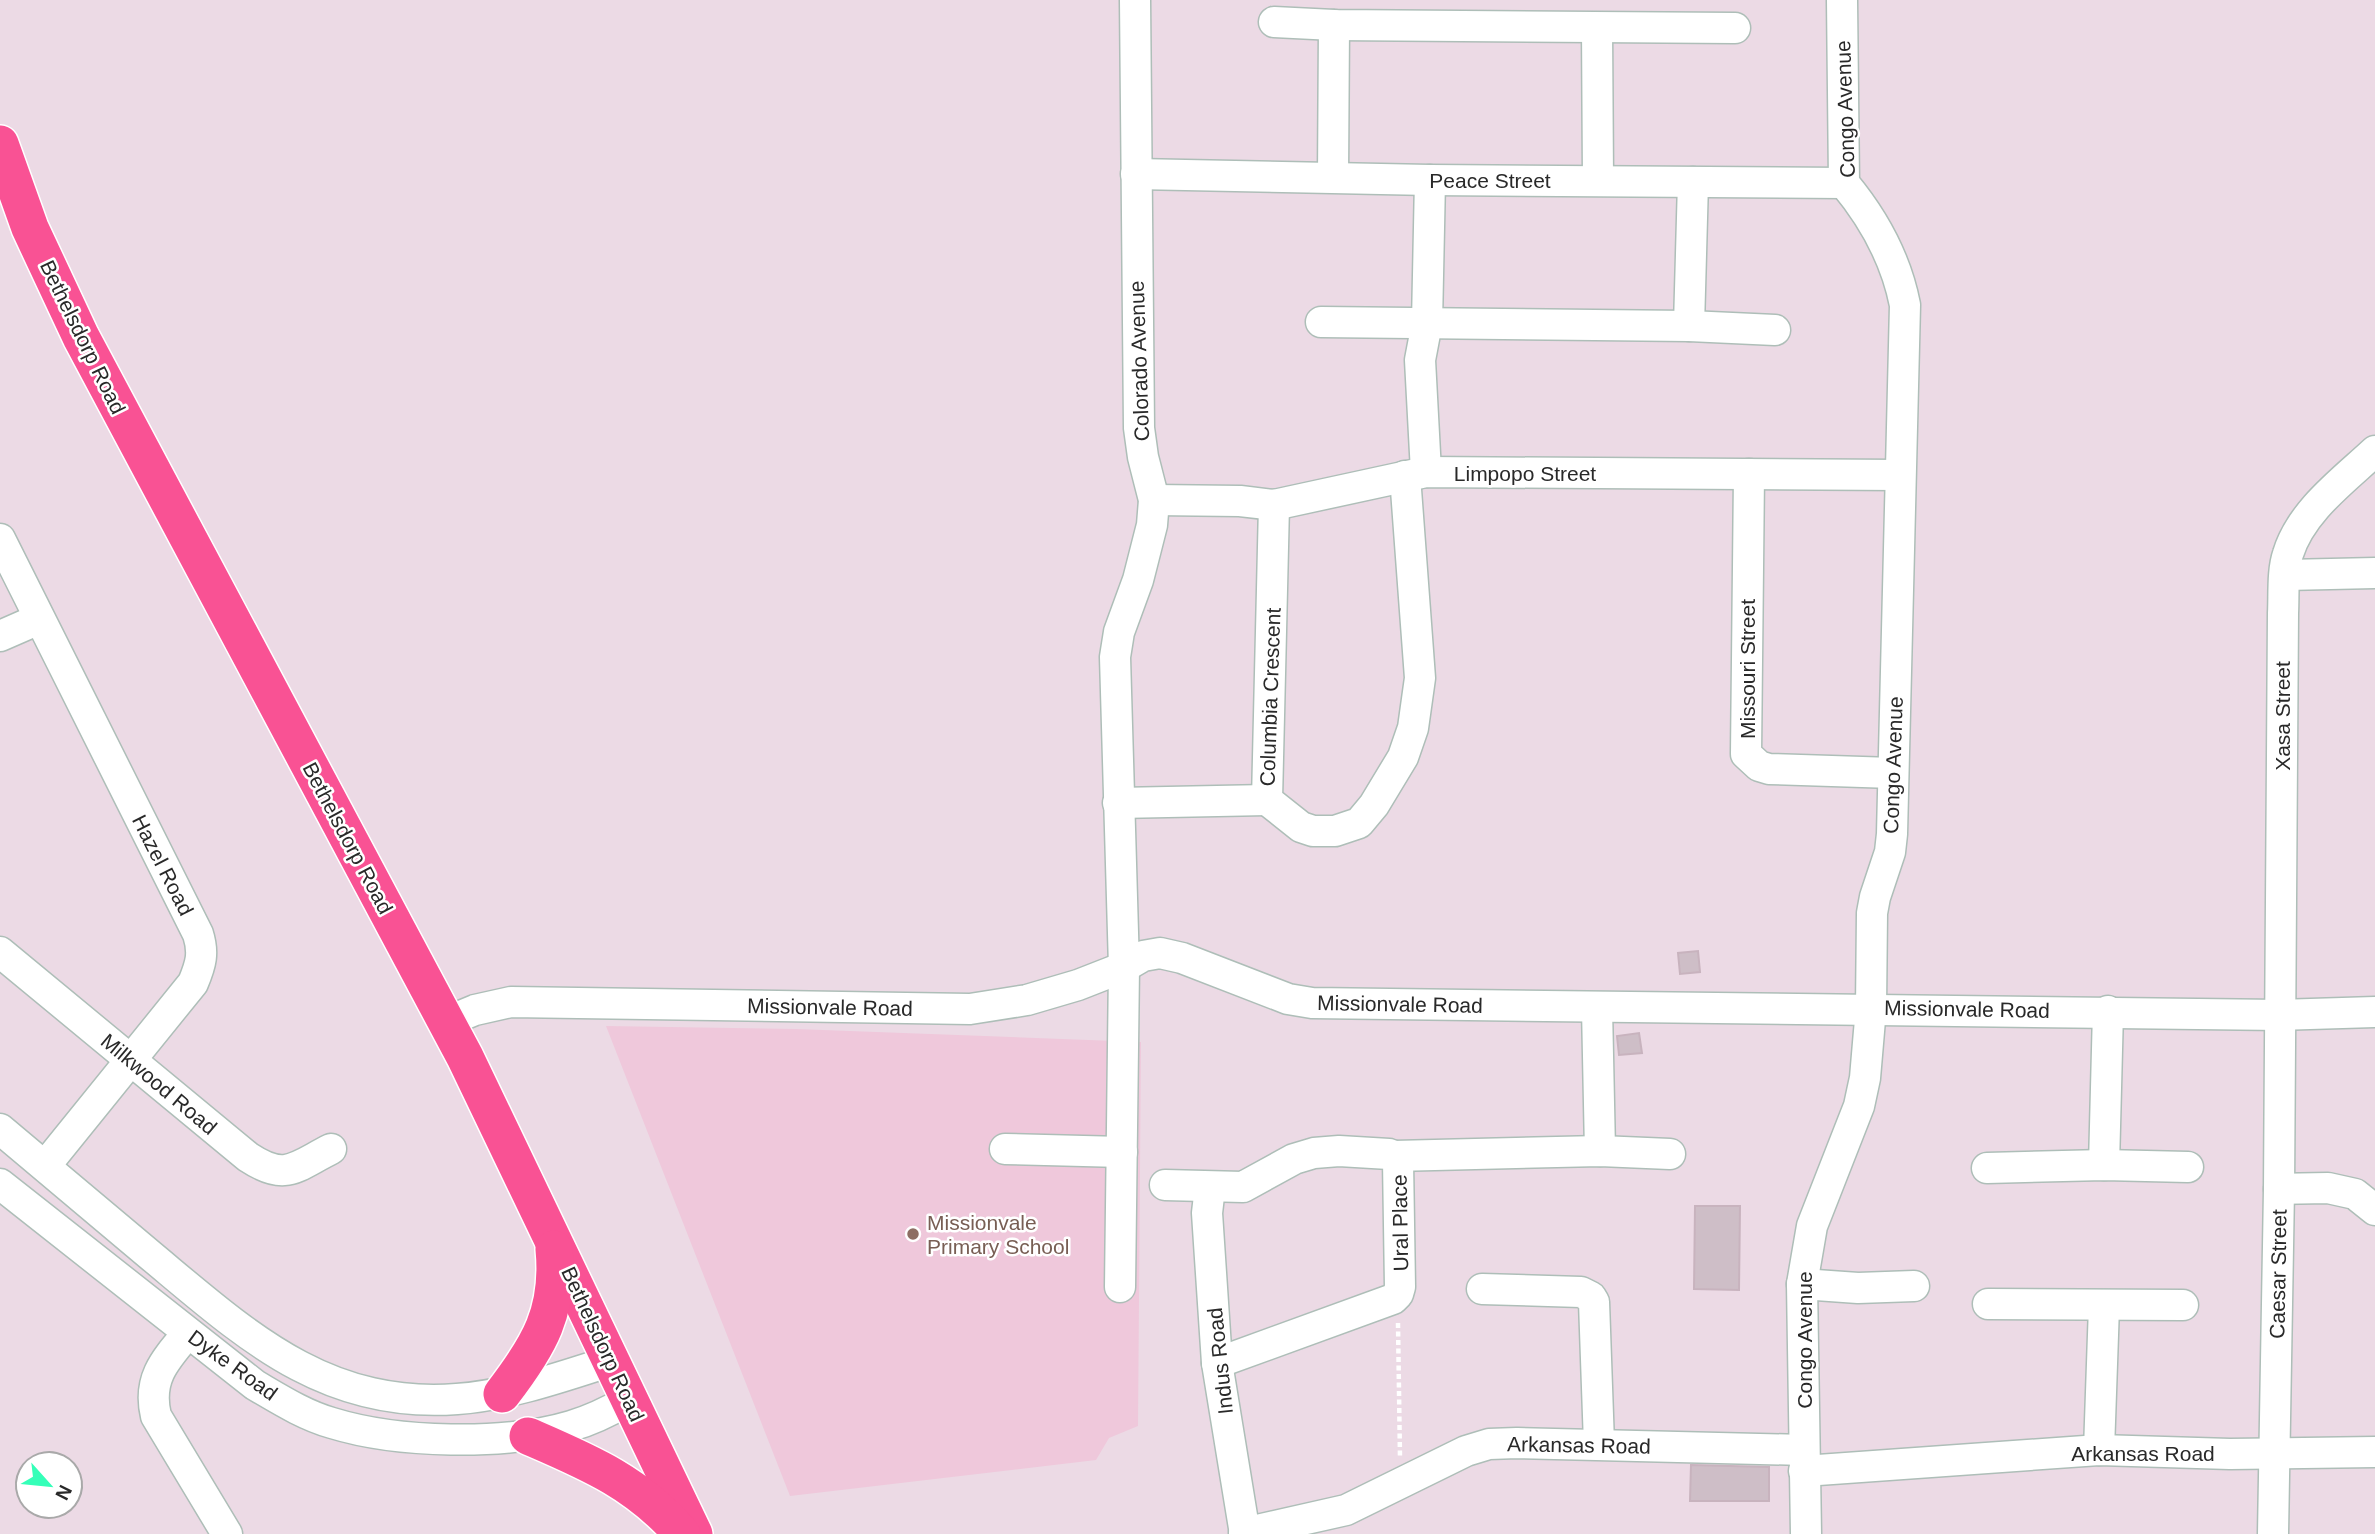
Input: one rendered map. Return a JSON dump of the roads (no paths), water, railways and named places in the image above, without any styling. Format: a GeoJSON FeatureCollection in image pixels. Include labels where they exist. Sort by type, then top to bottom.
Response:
{"type":"FeatureCollection","features":[{"type":"Feature","properties":{"kind":"main road","name":"Bethelsdorp Road"},"geometry":{"type":"LineString","coordinates":[[0,144],[30,228],[81,337],[446,1022],[553,1237],[694,1534]]}},
{"type":"Feature","properties":{"kind":"main road"},"geometry":{"type":"LineString","coordinates":[[502,1394],[527,1362],[544,1332],[554,1300],[553,1237]]}},
{"type":"Feature","properties":{"kind":"main road"},"geometry":{"type":"LineString","coordinates":[[528,1436],[613,1475],[644,1497],[682,1534]]}},
{"type":"Feature","properties":{"kind":"street","name":"Colorado Avenue"},"geometry":{"type":"LineString","coordinates":[[1120,1287],[1124,967],[1115,657],[1119,632],[1148,547],[1154,500],[1139,428],[1135,0]]}},
{"type":"Feature","properties":{"kind":"street","name":"Congo Avenue"},"geometry":{"type":"LineString","coordinates":[[1806,1534],[1802,1284],[1812,1226],[1859,1106],[1866,1078],[1871,1008],[1872,913],[1890,852],[1905,305],[1900,279],[1885,242],[1844,183],[1842,0]]}},
{"type":"Feature","properties":{"kind":"street"},"geometry":{"type":"LineString","coordinates":[[1274,22],[1735,29]]}},
{"type":"Feature","properties":{"kind":"street"},"geometry":{"type":"LineString","coordinates":[[1333,177],[1334,25]]}},
{"type":"Feature","properties":{"kind":"street"},"geometry":{"type":"LineString","coordinates":[[1597,28],[1598,180]]}},
{"type":"Feature","properties":{"kind":"street","name":"Peace Street"},"geometry":{"type":"LineString","coordinates":[[1136,174],[1430,180],[1844,183]]}},
{"type":"Feature","properties":{"kind":"street","name":"Columbia Crescent"},"geometry":{"type":"LineString","coordinates":[[1274,505],[1267,800],[1301,827],[1313,831],[1348,829],[1359,823],[1374,805],[1403,757],[1413,728],[1420,678],[1415,474],[1420,360],[1427,323],[1430,180]]}},
{"type":"Feature","properties":{"kind":"street"},"geometry":{"type":"LineString","coordinates":[[1689,326],[1693,182]]}},
{"type":"Feature","properties":{"kind":"street"},"geometry":{"type":"LineString","coordinates":[[1321,322],[1689,326],[1775,330]]}},
{"type":"Feature","properties":{"kind":"street","name":"Xasa Street"},"geometry":{"type":"LineString","coordinates":[[2280,1014],[2283,614],[2287,555],[2302,525],[2328,495],[2375,451]]}},
{"type":"Feature","properties":{"kind":"street","name":"Limpopo Street"},"geometry":{"type":"LineString","coordinates":[[1154,500],[1214,500],[1274,505],[1415,474],[1900,475]]}},
{"type":"Feature","properties":{"kind":"street","name":"Missouri Street"},"geometry":{"type":"LineString","coordinates":[[1749,474],[1746,754],[1759,766],[1769,769],[1893,773]]}},
{"type":"Feature","properties":{"kind":"street","name":"Hazel Road"},"geometry":{"type":"LineString","coordinates":[[0,539],[198,933],[203,951],[201,965],[193,983],[45,1167]]}},
{"type":"Feature","properties":{"kind":"street"},"geometry":{"type":"LineString","coordinates":[[2286,575],[2375,573]]}},
{"type":"Feature","properties":{"kind":"street"},"geometry":{"type":"LineString","coordinates":[[0,636],[39,619]]}},
{"type":"Feature","properties":{"kind":"street"},"geometry":{"type":"LineString","coordinates":[[1118,803],[1267,800]]}},
{"type":"Feature","properties":{"kind":"street","name":"Milkwood Road"},"geometry":{"type":"LineString","coordinates":[[0,952],[248,1157],[265,1168],[279,1172],[290,1169],[331,1149]]}},
{"type":"Feature","properties":{"kind":"street","name":"Missionvale Road"},"geometry":{"type":"LineString","coordinates":[[446,1022],[475,1010],[511,1002],[970,1009],[1027,999],[1078,985],[1124,967],[1143,956],[1160,953],[1182,958],[1288,999],[1312,1003],[2280,1014],[2375,1012]]}},
{"type":"Feature","properties":{"kind":"street"},"geometry":{"type":"LineString","coordinates":[[1597,1008],[1600,1151]]}},
{"type":"Feature","properties":{"kind":"street"},"geometry":{"type":"LineString","coordinates":[[2104,1165],[2108,1011]]}},
{"type":"Feature","properties":{"kind":"street","name":"Caesar Street"},"geometry":{"type":"LineString","coordinates":[[2273,1534],[2280,1014]]}},
{"type":"Feature","properties":{"kind":"street","name":"Dyke Road"},"geometry":{"type":"LineString","coordinates":[[0,1129],[234,1325],[304,1370],[339,1385],[380,1395],[419,1400],[456,1399],[502,1394],[611,1361]]}},
{"type":"Feature","properties":{"kind":"street"},"geometry":{"type":"LineString","coordinates":[[1005,1149],[1122,1152]]}},
{"type":"Feature","properties":{"kind":"street","name":"Ural Place"},"geometry":{"type":"LineString","coordinates":[[1165,1185],[1243,1187],[1294,1159],[1314,1153],[1339,1151],[1394,1156],[1400,1167],[1398,1294],[1217,1363]]}},
{"type":"Feature","properties":{"kind":"street"},"geometry":{"type":"LineString","coordinates":[[1394,1156],[1600,1151],[1670,1154]]}},
{"type":"Feature","properties":{"kind":"street"},"geometry":{"type":"LineString","coordinates":[[1987,1168],[2104,1165],[2188,1167]]}},
{"type":"Feature","properties":{"kind":"street","name":"Dyke Road"},"geometry":{"type":"LineString","coordinates":[[0,1184],[255,1385],[290,1406],[331,1423],[371,1432],[428,1439],[528,1436],[580,1423],[629,1400]]}},
{"type":"Feature","properties":{"kind":"street","name":"Indus Road"},"geometry":{"type":"LineString","coordinates":[[1210,1187],[1207,1213],[1217,1363],[1245,1534]]}},
{"type":"Feature","properties":{"kind":"street"},"geometry":{"type":"LineString","coordinates":[[2279,1189],[2328,1188],[2355,1194],[2375,1210]]}},
{"type":"Feature","properties":{"kind":"street"},"geometry":{"type":"LineString","coordinates":[[1802,1284],[1858,1288],[1914,1286]]}},
{"type":"Feature","properties":{"kind":"street"},"geometry":{"type":"LineString","coordinates":[[1482,1289],[1581,1292],[1591,1297],[1594,1302],[1600,1444]]}},
{"type":"Feature","properties":{"kind":"street"},"geometry":{"type":"LineString","coordinates":[[1988,1304],[2183,1305]]}},
{"type":"Feature","properties":{"kind":"street"},"geometry":{"type":"LineString","coordinates":[[2099,1451],[2104,1306]]}},
{"type":"Feature","properties":{"kind":"street"},"geometry":{"type":"LineString","coordinates":[[188,1333],[167,1357],[156,1378],[152,1399],[156,1416],[227,1534]]}},
{"type":"Feature","properties":{"kind":"street","name":"Arkansas Road"},"geometry":{"type":"LineString","coordinates":[[1245,1534],[1346,1510],[1466,1451],[1489,1444],[1600,1444],[1804,1460],[2099,1451],[2230,1454],[2375,1452]]}},
{"type":"Feature","properties":{"kind":"place","name":"Missionvale Primary School"},"geometry":{"type":"Point","coordinates":[913,1234]}}]}
